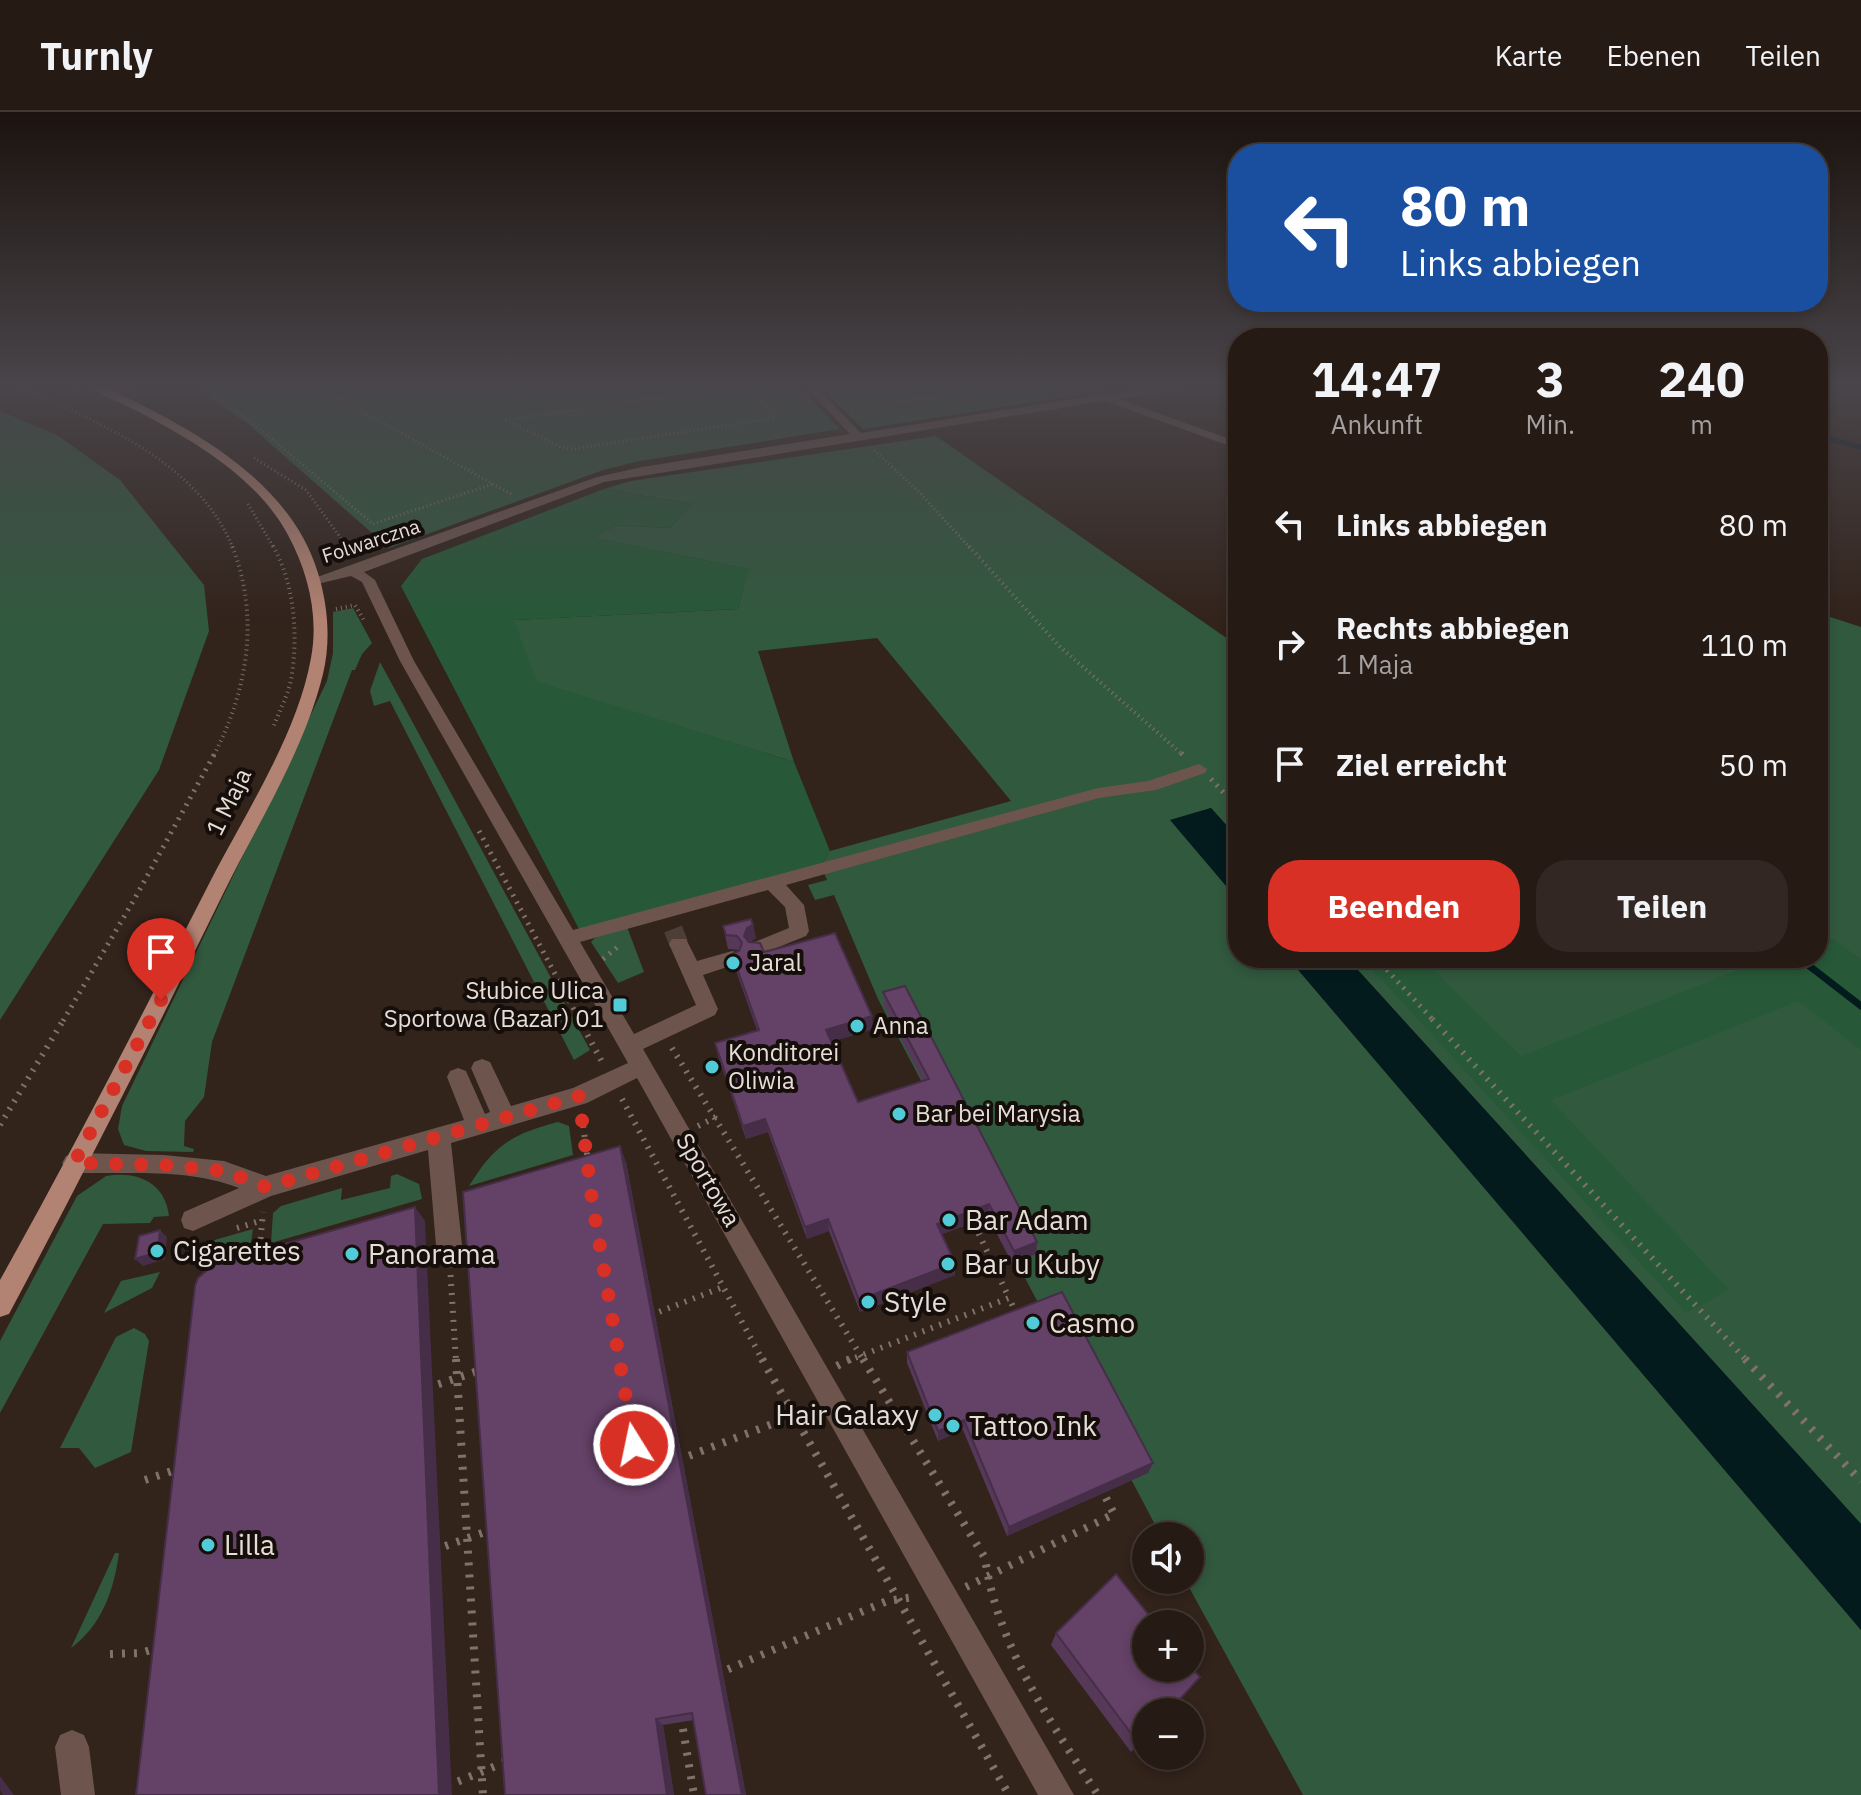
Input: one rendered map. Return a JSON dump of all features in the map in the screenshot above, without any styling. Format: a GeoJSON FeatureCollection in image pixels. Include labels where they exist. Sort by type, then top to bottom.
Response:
{"type":"FeatureCollection","features":[{"type":"Feature","properties":{"kind":"main road","name":"1 Maja"},"geometry":{"type":"LineString","coordinates":[[0,1305],[161,1000],[310,692],[319,662],[320,612],[313,581],[300,549],[277,509],[246,475],[229,464]]}},
{"type":"Feature","properties":{"kind":"street","name":"Folwarczna"},"geometry":{"type":"LineString","coordinates":[[313,581],[353,571],[601,479],[683,464]]}},
{"type":"Feature","properties":{"kind":"street","name":"Sportowa"},"geometry":{"type":"LineString","coordinates":[[353,571],[368,580],[407,661],[636,1055],[1057,1795]]}},
{"type":"Feature","properties":{"kind":"street"},"geometry":{"type":"LineString","coordinates":[[568,938],[667,925],[773,883],[1098,793],[1150,786],[1199,769]]}},
{"type":"Feature","properties":{"kind":"street"},"geometry":{"type":"LineString","coordinates":[[759,948],[799,931],[794,905],[773,883]]}},
{"type":"Feature","properties":{"kind":"street"},"geometry":{"type":"LineString","coordinates":[[193,1220],[266,1187],[579,1096],[612,1080],[660,1031],[708,1009],[667,925]]}},
{"type":"Feature","properties":{"kind":"street"},"geometry":{"type":"LineString","coordinates":[[690,971],[732,958]]}},
{"type":"Feature","properties":{"kind":"street"},"geometry":{"type":"LineString","coordinates":[[482,1068],[504,1117]]}},
{"type":"Feature","properties":{"kind":"street"},"geometry":{"type":"LineString","coordinates":[[458,1077],[478,1125]]}},
{"type":"Feature","properties":{"kind":"street"},"geometry":{"type":"LineString","coordinates":[[439,1137],[449,1245]]}},
{"type":"Feature","properties":{"kind":"street"},"geometry":{"type":"LineString","coordinates":[[74,1163],[164,1165],[224,1171],[266,1187]]}},
{"type":"Feature","properties":{"kind":"street"},"geometry":{"type":"LineString","coordinates":[[72,1747],[78,1795]]}},
{"type":"Feature","properties":{"kind":"path"},"geometry":{"type":"LineString","coordinates":[[0,1125],[155,865],[237,702],[245,664],[248,621],[246,586],[237,555],[219,521],[195,491],[164,464]]}},
{"type":"Feature","properties":{"kind":"path"},"geometry":{"type":"LineString","coordinates":[[301,464],[373,524],[493,484]]}},
{"type":"Feature","properties":{"kind":"path"},"geometry":{"type":"LineString","coordinates":[[456,464],[531,505]]}},
{"type":"Feature","properties":{"kind":"path"},"geometry":{"type":"LineString","coordinates":[[890,464],[1094,681],[1199,769],[1228,798]]}},
{"type":"Feature","properties":{"kind":"path"},"geometry":{"type":"LineString","coordinates":[[247,503],[281,560],[293,602],[292,617]]}},
{"type":"Feature","properties":{"kind":"path"},"geometry":{"type":"LineString","coordinates":[[320,612],[355,605],[368,627]]}},
{"type":"Feature","properties":{"kind":"path"},"geometry":{"type":"LineString","coordinates":[[478,829],[793,1416],[1009,1795]]}},
{"type":"Feature","properties":{"kind":"path"},"geometry":{"type":"LineString","coordinates":[[558,979],[667,925]]}},
{"type":"Feature","properties":{"kind":"path"},"geometry":{"type":"LineString","coordinates":[[1385,968],[1681,1291],[1861,1481]]}},
{"type":"Feature","properties":{"kind":"path"},"geometry":{"type":"LineString","coordinates":[[660,1031],[985,1558],[986,1579],[1011,1640],[1053,1724],[1098,1795]]}},
{"type":"Feature","properties":{"kind":"path"},"geometry":{"type":"LineString","coordinates":[[579,1096],[590,1176]]}},
{"type":"Feature","properties":{"kind":"path"},"geometry":{"type":"LineString","coordinates":[[258,1264],[266,1187]]}},
{"type":"Feature","properties":{"kind":"path"},"geometry":{"type":"LineString","coordinates":[[964,1202],[1022,1325]]}},
{"type":"Feature","properties":{"kind":"path"},"geometry":{"type":"LineString","coordinates":[[449,1245],[483,1795]]}},
{"type":"Feature","properties":{"kind":"path"},"geometry":{"type":"LineString","coordinates":[[644,1318],[702,1298],[723,1287]]}},
{"type":"Feature","properties":{"kind":"path"},"geometry":{"type":"LineString","coordinates":[[819,1376],[861,1353],[1009,1298]]}},
{"type":"Feature","properties":{"kind":"path"},"geometry":{"type":"LineString","coordinates":[[421,1390],[483,1370]]}},
{"type":"Feature","properties":{"kind":"path"},"geometry":{"type":"LineString","coordinates":[[663,1466],[793,1416]]}},
{"type":"Feature","properties":{"kind":"path"},"geometry":{"type":"LineString","coordinates":[[145,1480],[185,1467]]}},
{"type":"Feature","properties":{"kind":"path"},"geometry":{"type":"LineString","coordinates":[[704,1681],[799,1634],[881,1605],[894,1596],[944,1597],[1114,1514],[1094,1474]]}},
{"type":"Feature","properties":{"kind":"path"},"geometry":{"type":"LineString","coordinates":[[427,1553],[508,1523]]}},
{"type":"Feature","properties":{"kind":"path"},"geometry":{"type":"LineString","coordinates":[[110,1654],[141,1653],[165,1645]]}},
{"type":"Feature","properties":{"kind":"path"},"geometry":{"type":"LineString","coordinates":[[680,1708],[694,1795]]}},
{"type":"Feature","properties":{"kind":"path"},"geometry":{"type":"LineString","coordinates":[[438,1789],[520,1757]]}},
{"type":"Feature","properties":{"kind":"green space"},"geometry":{"type":"Polygon","coordinates":[[[0,464],[97,464],[120,480],[204,585],[209,631],[159,770],[0,1020],[0,464]]]}},
{"type":"Feature","properties":{"kind":"green space"},"geometry":{"type":"Polygon","coordinates":[[[293,464],[630,464],[603,470],[389,548],[293,464]]]}},
{"type":"Feature","properties":{"kind":"green space"},"geometry":{"type":"Polygon","coordinates":[[[749,464],[976,464],[1228,639],[1228,827],[1211,808],[1171,820],[1228,888],[1228,968],[1297,968],[1861,1630],[1861,1795],[1303,1795],[1193,1594],[1204,1594],[1204,1522],[1154,1522],[878,999],[834,895],[815,900],[808,885],[827,880],[821,865],[830,851],[1011,801],[877,638],[758,651],[794,762],[536,682],[513,620],[738,609],[748,569],[594,538],[615,525],[670,528],[691,504],[604,489],[631,481],[749,464]]]}},
{"type":"Feature","properties":{"kind":"green space"},"geometry":{"type":"Polygon","coordinates":[[[604,489],[691,504],[670,528],[615,525],[595,538],[749,569],[738,609],[514,620],[536,681],[794,762],[830,851],[821,865],[581,933],[401,586],[422,559],[604,489]]]}},
{"type":"Feature","properties":{"kind":"green space"},"geometry":{"type":"Polygon","coordinates":[[[353,608],[372,643],[362,654],[355,670],[352,670],[212,1042],[204,1097],[185,1121],[184,1146],[194,1149],[193,1152],[146,1151],[124,1145],[118,1129],[122,1106],[327,681],[333,653],[333,612],[353,608]]]}},
{"type":"Feature","properties":{"kind":"green space"},"geometry":{"type":"Polygon","coordinates":[[[1828,616],[1861,627],[1861,1524],[1356,968],[1828,968],[1828,616]]]}},
{"type":"Feature","properties":{"kind":"green space"},"geometry":{"type":"Polygon","coordinates":[[[380,662],[590,1050],[574,1060],[390,701],[374,706],[370,691],[380,662]]]}},
{"type":"Feature","properties":{"kind":"green space"},"geometry":{"type":"Polygon","coordinates":[[[627,927],[644,972],[618,983],[591,942],[627,927]]]}},
{"type":"Feature","properties":{"kind":"green space"},"geometry":{"type":"Polygon","coordinates":[[[1828,936],[1861,959],[1861,1050],[1798,1001],[1551,1100],[1729,1290],[1686,1313],[1371,968],[1431,968],[1521,1056],[1743,968],[1828,968],[1828,936]]]}},
{"type":"Feature","properties":{"kind":"green space"},"geometry":{"type":"Polygon","coordinates":[[[558,1122],[569,1126],[573,1155],[469,1186],[487,1160],[506,1143],[528,1131],[558,1122]]]}},
{"type":"Feature","properties":{"kind":"green space"},"geometry":{"type":"Polygon","coordinates":[[[397,1174],[419,1184],[422,1199],[271,1243],[273,1213],[281,1206],[342,1188],[341,1200],[390,1188],[391,1176],[397,1174]]]}},
{"type":"Feature","properties":{"kind":"green space"},"geometry":{"type":"Polygon","coordinates":[[[128,1175],[148,1181],[162,1195],[169,1216],[154,1217],[150,1223],[103,1224],[0,1413],[0,1341],[77,1196],[106,1176],[128,1175]]]}},
{"type":"Feature","properties":{"kind":"green space"},"geometry":{"type":"Polygon","coordinates":[[[253,1229],[250,1249],[198,1263],[204,1243],[253,1229]]]}},
{"type":"Feature","properties":{"kind":"green space"},"geometry":{"type":"Polygon","coordinates":[[[160,1272],[152,1288],[104,1313],[121,1281],[160,1272]]]}},
{"type":"Feature","properties":{"kind":"green space"},"geometry":{"type":"Polygon","coordinates":[[[134,1328],[145,1334],[149,1341],[131,1452],[95,1468],[79,1448],[60,1448],[116,1337],[134,1328]]]}},
{"type":"Feature","properties":{"kind":"green space"},"geometry":{"type":"Polygon","coordinates":[[[115,1553],[119,1553],[117,1567],[105,1606],[91,1629],[71,1648],[115,1553]]]}},
{"type":"Feature","properties":{"kind":"water"},"geometry":{"type":"Polygon","coordinates":[[[1211,808],[1228,827],[1228,888],[1170,820],[1211,808]]]}},
{"type":"Feature","properties":{"kind":"water"},"geometry":{"type":"Polygon","coordinates":[[[1297,968],[1356,968],[1861,1524],[1861,1630],[1297,968]]]}},
{"type":"Feature","properties":{"kind":"building"},"geometry":{"type":"Polygon","coordinates":[[[751,919],[753,925],[747,928],[744,936],[749,942],[760,943],[764,952],[835,933],[872,1016],[826,1030],[858,1102],[929,1079],[883,992],[905,986],[1037,1242],[1014,1251],[989,1204],[937,1224],[955,1263],[859,1300],[828,1219],[805,1227],[765,1119],[743,1126],[715,1043],[759,1030],[732,954],[739,951],[742,943],[737,936],[726,935],[723,926],[751,919]]]}},
{"type":"Feature","properties":{"kind":"building"},"geometry":{"type":"Polygon","coordinates":[[[620,1146],[742,1795],[706,1795],[692,1713],[656,1719],[667,1795],[505,1795],[463,1192],[620,1146]]]}},
{"type":"Feature","properties":{"kind":"building"},"geometry":{"type":"Polygon","coordinates":[[[415,1207],[439,1795],[136,1795],[198,1278],[214,1264],[415,1207]]]}},
{"type":"Feature","properties":{"kind":"building"},"geometry":{"type":"Polygon","coordinates":[[[160,1230],[158,1252],[135,1259],[139,1236],[160,1230]]]}},
{"type":"Feature","properties":{"kind":"building"},"geometry":{"type":"Polygon","coordinates":[[[1062,1292],[1153,1463],[1009,1527],[964,1420],[938,1431],[907,1352],[1062,1292]]]}},
{"type":"Feature","properties":{"kind":"building"},"geometry":{"type":"Polygon","coordinates":[[[1116,1574],[1145,1610],[1132,1610],[1132,1682],[1195,1682],[1181,1698],[1132,1698],[1132,1735],[1056,1633],[1116,1574]]]}},
{"type":"Feature","properties":{"kind":"waterway"},"geometry":{"type":"LineString","coordinates":[[1812,968],[1861,1006]]}},
{"type":"Feature","properties":{"kind":"tunnel"},"geometry":{"type":"LineString","coordinates":[[673,929],[679,944]]}},
{"type":"Feature","properties":{"kind":"place","name":"Jaral"},"geometry":{"type":"Point","coordinates":[733,963]}},
{"type":"Feature","properties":{"kind":"place","name":"Słubice Ulica Sportowa (Bazar) 01"},"geometry":{"type":"Point","coordinates":[620,1005]}},
{"type":"Feature","properties":{"kind":"place","name":"Anna"},"geometry":{"type":"Point","coordinates":[857,1026]}},
{"type":"Feature","properties":{"kind":"place","name":"Konditorei Oliwia"},"geometry":{"type":"Point","coordinates":[712,1067]}},
{"type":"Feature","properties":{"kind":"place","name":"Bar bei Marysia"},"geometry":{"type":"Point","coordinates":[899,1114]}},
{"type":"Feature","properties":{"kind":"place","name":"Bar Adam"},"geometry":{"type":"Point","coordinates":[949,1220]}},
{"type":"Feature","properties":{"kind":"place","name":"Cigarettes"},"geometry":{"type":"Point","coordinates":[157,1251]}},
{"type":"Feature","properties":{"kind":"place","name":"Panorama"},"geometry":{"type":"Point","coordinates":[352,1254]}},
{"type":"Feature","properties":{"kind":"place","name":"Bar u Kuby"},"geometry":{"type":"Point","coordinates":[948,1264]}},
{"type":"Feature","properties":{"kind":"place","name":"Style"},"geometry":{"type":"Point","coordinates":[868,1302]}},
{"type":"Feature","properties":{"kind":"place","name":"Casmo"},"geometry":{"type":"Point","coordinates":[1033,1323]}},
{"type":"Feature","properties":{"kind":"place","name":"Hair Galaxy"},"geometry":{"type":"Point","coordinates":[935,1415]}},
{"type":"Feature","properties":{"kind":"place","name":"Tattoo Ink"},"geometry":{"type":"Point","coordinates":[953,1426]}},
{"type":"Feature","properties":{"kind":"place","name":"Lilla"},"geometry":{"type":"Point","coordinates":[208,1545]}},
{"type":"Feature","properties":{"kind":"route"},"geometry":{"type":"LineString","coordinates":[[161,1000],[74,1163],[164,1165],[224,1171],[266,1187],[579,1096],[592,1200],[634,1445]]}}]}
